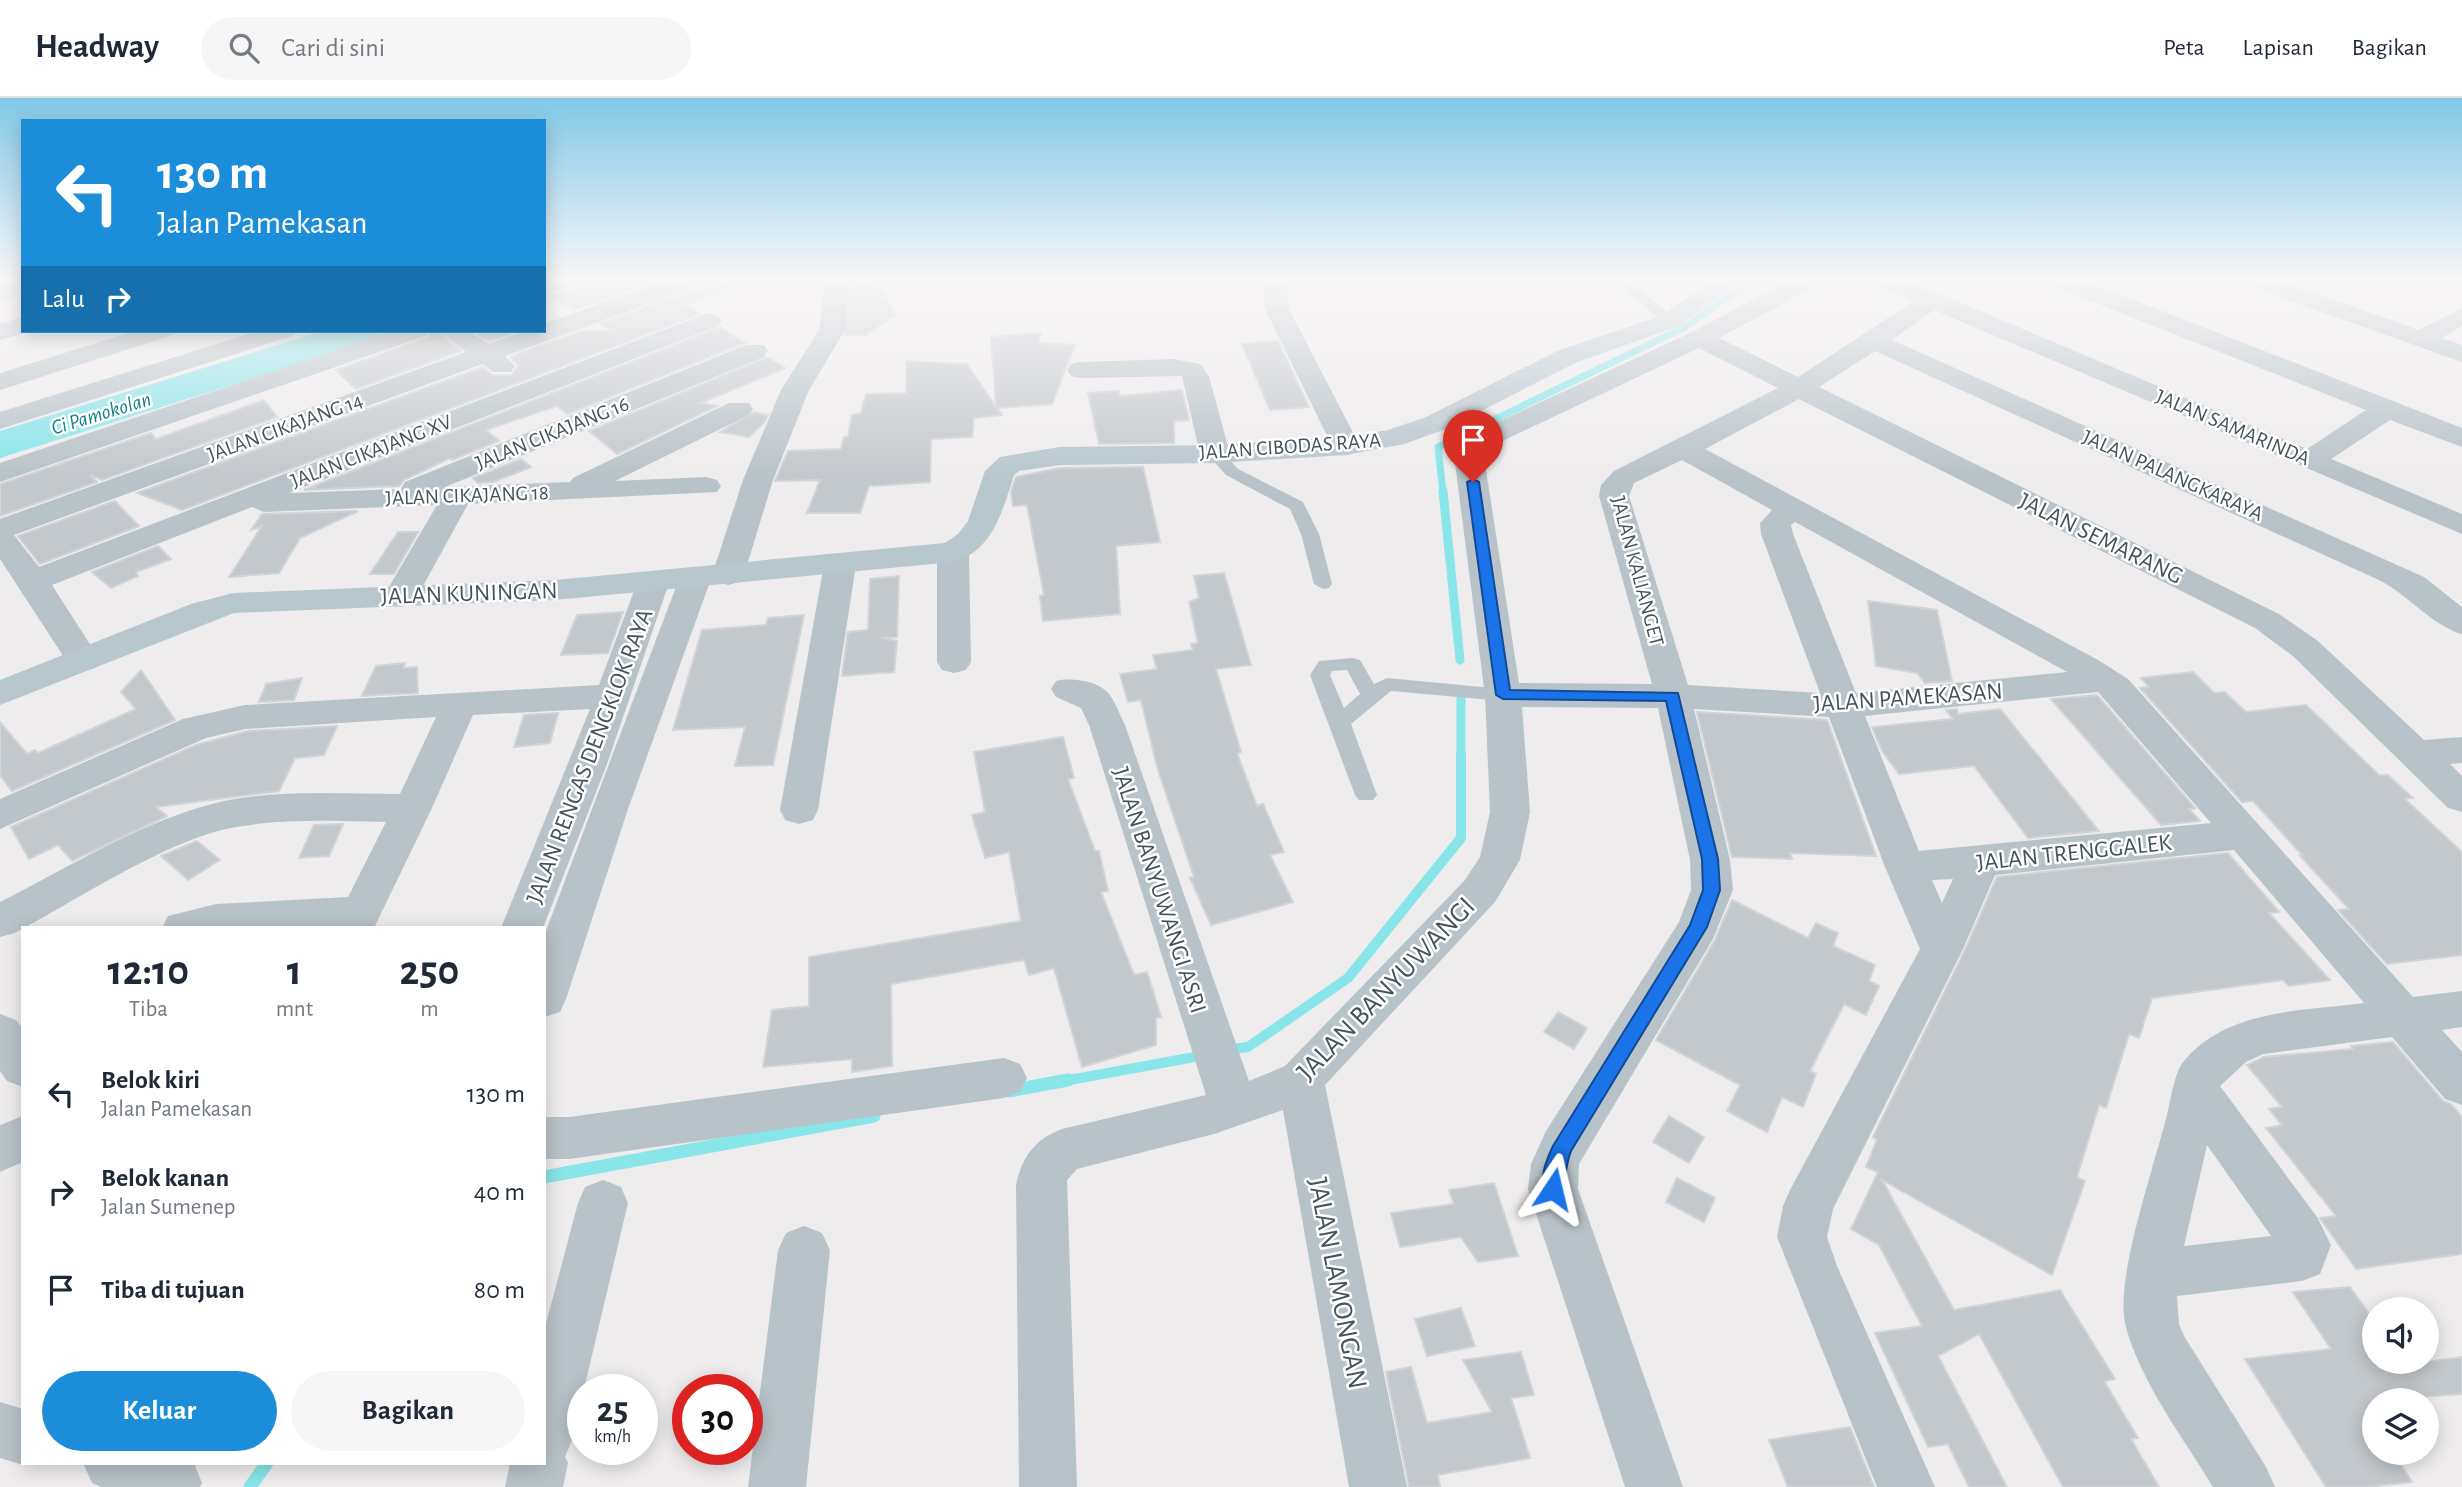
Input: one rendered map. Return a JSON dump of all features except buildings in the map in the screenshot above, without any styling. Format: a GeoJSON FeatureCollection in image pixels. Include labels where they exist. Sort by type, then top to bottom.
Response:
{"type":"FeatureCollection","features":[{"type":"Feature","properties":{"kind":"street"},"geometry":{"type":"LineString","coordinates":[[0,382],[114,346]]}},
{"type":"Feature","properties":{"kind":"street"},"geometry":{"type":"LineString","coordinates":[[0,421],[236,346]]}},
{"type":"Feature","properties":{"kind":"street"},"geometry":{"type":"LineString","coordinates":[[0,473],[373,346]]}},
{"type":"Feature","properties":{"kind":"street"},"geometry":{"type":"LineString","coordinates":[[474,346],[531,389]]}},
{"type":"Feature","properties":{"kind":"street","name":"JALAN CIKAJANG 14"},"geometry":{"type":"LineString","coordinates":[[0,530],[509,346]]}},
{"type":"Feature","properties":{"kind":"street","name":"JALAN CIKAJANG XV"},"geometry":{"type":"LineString","coordinates":[[33,582],[644,346]]}},
{"type":"Feature","properties":{"kind":"street"},"geometry":{"type":"LineString","coordinates":[[546,993],[609,809],[711,577],[758,480],[795,390],[822,346]]}},
{"type":"Feature","properties":{"kind":"street"},"geometry":{"type":"LineString","coordinates":[[1296,346],[1346,446]]}},
{"type":"Feature","properties":{"kind":"street","name":"JALAN CIBODAS RAYA"},"geometry":{"type":"LineString","coordinates":[[953,552],[970,541],[984,522],[1000,471],[1010,463],[1060,456],[1215,454],[1346,446],[1394,438],[1436,423],[1566,357],[1598,346]]}},
{"type":"Feature","properties":{"kind":"street","name":"JALAN BANYUWANGI"},"geometry":{"type":"LineString","coordinates":[[1048,1487],[1041,1185],[1044,1170],[1062,1151],[1227,1090],[1275,1093],[1301,1080],[1480,891],[1500,860],[1510,811],[1503,695],[1469,456],[1484,439],[1682,346]]}},
{"type":"Feature","properties":{"kind":"street","name":"JALAN SEMARANG"},"geometry":{"type":"LineString","coordinates":[[1714,346],[2267,621],[2306,649],[2462,798]]}},
{"type":"Feature","properties":{"kind":"street","name":"JALAN KALIANGET"},"geometry":{"type":"LineString","coordinates":[[1654,1487],[1553,1189],[1555,1164],[1563,1146],[1698,927],[1712,890],[1710,859],[1673,696],[1614,496],[1616,485],[1624,477],[1685,450],[1800,389],[1870,346]]}},
{"type":"Feature","properties":{"kind":"street","name":"JALAN PALANGKARAYA"},"geometry":{"type":"LineString","coordinates":[[1884,346],[2390,573],[2412,584],[2462,624]]}},
{"type":"Feature","properties":{"kind":"street","name":"JALAN SAMARINDA"},"geometry":{"type":"LineString","coordinates":[[2043,346],[2462,525]]}},
{"type":"Feature","properties":{"kind":"street"},"geometry":{"type":"LineString","coordinates":[[2227,346],[2462,438]]}},
{"type":"Feature","properties":{"kind":"street"},"geometry":{"type":"LineString","coordinates":[[2277,346],[2462,419]]}},
{"type":"Feature","properties":{"kind":"street"},"geometry":{"type":"LineString","coordinates":[[2440,346],[2462,354]]}},
{"type":"Feature","properties":{"kind":"street","name":"JALAN CIKAJANG 16"},"geometry":{"type":"LineString","coordinates":[[388,499],[755,351]]}},
{"type":"Feature","properties":{"kind":"street"},"geometry":{"type":"LineString","coordinates":[[1080,370],[1174,367],[1191,370],[1196,376],[1215,454]]}},
{"type":"Feature","properties":{"kind":"street"},"geometry":{"type":"LineString","coordinates":[[2310,460],[2387,409]]}},
{"type":"Feature","properties":{"kind":"street"},"geometry":{"type":"LineString","coordinates":[[570,491],[739,410]]}},
{"type":"Feature","properties":{"kind":"street"},"geometry":{"type":"LineString","coordinates":[[1685,450],[1794,507],[2115,687],[2462,1085]]}},
{"type":"Feature","properties":{"kind":"street"},"geometry":{"type":"LineString","coordinates":[[319,471],[335,499]]}},
{"type":"Feature","properties":{"kind":"street","name":"JALAN CIKAJANG 18"},"geometry":{"type":"LineString","coordinates":[[227,506],[335,499],[706,486]]}},
{"type":"Feature","properties":{"kind":"street"},"geometry":{"type":"LineString","coordinates":[[400,597],[458,495]]}},
{"type":"Feature","properties":{"kind":"street"},"geometry":{"type":"LineString","coordinates":[[1794,507],[1776,523],[1777,534],[1905,867],[1942,949]]}},
{"type":"Feature","properties":{"kind":"street"},"geometry":{"type":"LineString","coordinates":[[0,538],[33,582],[83,660]]}},
{"type":"Feature","properties":{"kind":"street"},"geometry":{"type":"LineString","coordinates":[[953,552],[954,662]]}},
{"type":"Feature","properties":{"kind":"street","name":"JALAN KUNINGAN"},"geometry":{"type":"LineString","coordinates":[[0,694],[203,611],[233,603],[286,598],[400,597],[653,583],[953,552]]}},
{"type":"Feature","properties":{"kind":"street"},"geometry":{"type":"LineString","coordinates":[[799,810],[840,565]]}},
{"type":"Feature","properties":{"kind":"street","name":"JALAN RENGAS DENGKLOK RAYA"},"geometry":{"type":"LineString","coordinates":[[523,926],[613,696],[653,583]]}},
{"type":"Feature","properties":{"kind":"street","name":"JALAN PAMEKASAN"},"geometry":{"type":"LineString","coordinates":[[1503,695],[1673,696],[1842,706],[2104,680]]}},
{"type":"Feature","properties":{"kind":"street","name":"JALAN BANYUWANGI ASRI"},"geometry":{"type":"LineString","coordinates":[[1069,689],[1095,700],[1107,725],[1227,1090]]}},
{"type":"Feature","properties":{"kind":"street"},"geometry":{"type":"LineString","coordinates":[[0,815],[196,728],[222,720],[325,710],[613,696]]}},
{"type":"Feature","properties":{"kind":"street"},"geometry":{"type":"LineString","coordinates":[[191,926],[216,920],[357,920],[413,808],[460,703]]}},
{"type":"Feature","properties":{"kind":"street"},"geometry":{"type":"LineString","coordinates":[[2417,754],[2462,750]]}},
{"type":"Feature","properties":{"kind":"street"},"geometry":{"type":"LineString","coordinates":[[0,921],[202,822],[240,813],[413,808]]}},
{"type":"Feature","properties":{"kind":"street","name":"JALAN TRENGGALEK"},"geometry":{"type":"LineString","coordinates":[[1905,867],[1981,862],[2244,834]]}},
{"type":"Feature","properties":{"kind":"street"},"geometry":{"type":"LineString","coordinates":[[1906,1487],[1812,1267],[1802,1237],[1808,1206],[1942,949],[1981,862]]}},
{"type":"Feature","properties":{"kind":"street"},"geometry":{"type":"LineString","coordinates":[[2246,1487],[2165,1355],[2152,1326],[2152,1274],[2199,1076],[2230,1048],[2258,1036],[2462,1009]]}},
{"type":"Feature","properties":{"kind":"street"},"geometry":{"type":"LineString","coordinates":[[0,1023],[21,1012]]}},
{"type":"Feature","properties":{"kind":"street"},"geometry":{"type":"LineString","coordinates":[[0,1032],[21,1064]]}},
{"type":"Feature","properties":{"kind":"street"},"geometry":{"type":"LineString","coordinates":[[546,1138],[569,1139],[1004,1078]]}},
{"type":"Feature","properties":{"kind":"street","name":"JALAN LAMONGAN"},"geometry":{"type":"LineString","coordinates":[[1301,1080],[1378,1487]]}},
{"type":"Feature","properties":{"kind":"street"},"geometry":{"type":"LineString","coordinates":[[2152,1274],[2302,1257],[2305,1245],[2196,1091]]}},
{"type":"Feature","properties":{"kind":"street"},"geometry":{"type":"LineString","coordinates":[[0,1150],[21,1138]]}},
{"type":"Feature","properties":{"kind":"street"},"geometry":{"type":"LineString","coordinates":[[546,1432],[603,1203]]}},
{"type":"Feature","properties":{"kind":"street"},"geometry":{"type":"LineString","coordinates":[[777,1487],[804,1250]]}},
{"type":"Feature","properties":{"kind":"street"},"geometry":{"type":"LineString","coordinates":[[0,1430],[21,1436]]}},
{"type":"Feature","properties":{"kind":"street"},"geometry":{"type":"LineString","coordinates":[[121,1465],[177,1478]]}},
{"type":"Feature","properties":{"kind":"lane"},"geometry":{"type":"LineString","coordinates":[[1215,454],[1232,472],[1297,506],[1310,534],[1322,584]]}},
{"type":"Feature","properties":{"kind":"lane"},"geometry":{"type":"LineString","coordinates":[[1366,795],[1320,675],[1326,665],[1353,664],[1370,695]]}},
{"type":"Feature","properties":{"kind":"lane"},"geometry":{"type":"LineString","coordinates":[[1340,722],[1370,695],[1387,684],[1503,695]]}},
{"type":"Feature","properties":{"kind":"waterway","name":"Ci Pamokolan"},"geometry":{"type":"LineString","coordinates":[[0,445],[316,346]]}},
{"type":"Feature","properties":{"kind":"waterway"},"geometry":{"type":"LineString","coordinates":[[1443,493],[1438,447],[1646,346]]}},
{"type":"Feature","properties":{"kind":"waterway"},"geometry":{"type":"LineString","coordinates":[[1443,491],[1460,660]]}},
{"type":"Feature","properties":{"kind":"waterway"},"geometry":{"type":"LineString","coordinates":[[1226,1050],[1248,1047],[1348,978],[1461,838],[1461,693]]}},
{"type":"Feature","properties":{"kind":"waterway"},"geometry":{"type":"LineString","coordinates":[[1059,1082],[1205,1055]]}},
{"type":"Feature","properties":{"kind":"waterway"},"geometry":{"type":"LineString","coordinates":[[1009,1091],[1068,1080]]}},
{"type":"Feature","properties":{"kind":"waterway"},"geometry":{"type":"LineString","coordinates":[[546,1177],[874,1116]]}},
{"type":"Feature","properties":{"kind":"waterway"},"geometry":{"type":"LineString","coordinates":[[250,1487],[266,1465]]}},
{"type":"Feature","properties":{"kind":"route"},"geometry":{"type":"LineString","coordinates":[[1473,482],[1503,695],[1673,696],[1710,859],[1712,890],[1706,911],[1563,1146],[1555,1164],[1553,1189]]}}]}
